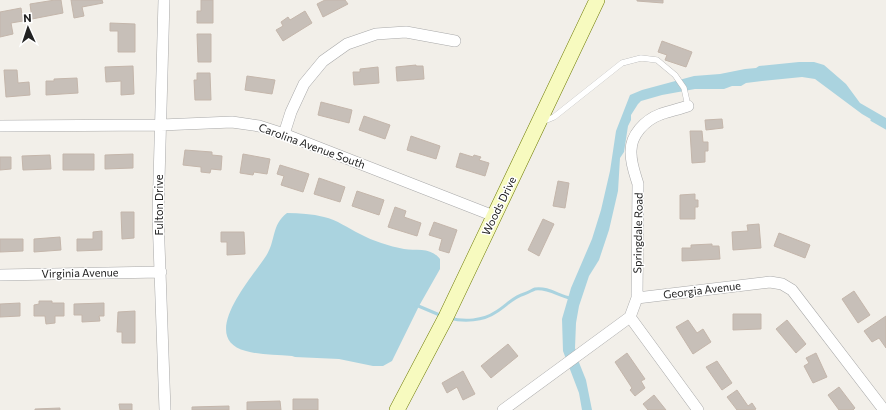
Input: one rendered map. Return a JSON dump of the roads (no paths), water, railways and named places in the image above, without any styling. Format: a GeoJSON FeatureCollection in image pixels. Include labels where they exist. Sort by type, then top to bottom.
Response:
{"type":"FeatureCollection","features":[{"type":"Feature","properties":{"kind":"street","name":"Fulton Drive"},"geometry":{"type":"LineString","coordinates":[[164,0],[158,216],[165,410]]}},
{"type":"Feature","properties":{"kind":"street","name":"Woods Drive"},"geometry":{"type":"LineString","coordinates":[[398,410],[446,317],[597,0]]}},
{"type":"Feature","properties":{"kind":"street"},"geometry":{"type":"LineString","coordinates":[[284,134],[291,112],[304,84],[323,61],[348,44],[376,34],[406,32],[455,41]]}},
{"type":"Feature","properties":{"kind":"street","name":"Springdale Road"},"geometry":{"type":"LineString","coordinates":[[637,298],[638,184],[633,169],[630,152],[635,136],[646,122],[687,102]]}},
{"type":"Feature","properties":{"kind":"street","name":"Carolina Avenue South"},"geometry":{"type":"LineString","coordinates":[[0,126],[161,125],[232,122],[259,126],[284,134],[494,216]]}},
{"type":"Feature","properties":{"kind":"street","name":"Virginia Avenue"},"geometry":{"type":"LineString","coordinates":[[0,275],[161,272]]}},
{"type":"Feature","properties":{"kind":"street","name":"Georgia Avenue"},"geometry":{"type":"LineString","coordinates":[[637,298],[770,282],[782,284],[792,290],[800,299],[884,410]]}},
{"type":"Feature","properties":{"kind":"street"},"geometry":{"type":"LineString","coordinates":[[503,410],[630,317],[637,298]]}},
{"type":"Feature","properties":{"kind":"street"},"geometry":{"type":"LineString","coordinates":[[630,317],[698,410]]}},
{"type":"Feature","properties":{"kind":"lane"},"geometry":{"type":"LineString","coordinates":[[538,123],[554,117],[622,63],[641,58],[657,60],[675,75],[684,88],[687,102]]}},
{"type":"Feature","properties":{"kind":"water"},"geometry":{"type":"Polygon","coordinates":[[[814,62],[824,65],[846,84],[860,103],[886,118],[886,128],[862,114],[815,79],[802,77],[746,83],[741,86],[732,86],[724,89],[695,89],[662,95],[641,101],[631,115],[624,152],[620,158],[618,191],[609,230],[599,260],[589,276],[579,306],[576,323],[575,348],[586,380],[592,410],[582,410],[579,393],[563,351],[562,319],[571,288],[592,239],[601,210],[610,171],[616,131],[630,95],[642,90],[694,76],[720,74],[756,68],[759,66],[814,62]]]}},
{"type":"Feature","properties":{"kind":"water"},"geometry":{"type":"Polygon","coordinates":[[[287,213],[310,214],[329,218],[365,237],[404,249],[428,251],[440,259],[440,269],[419,306],[392,361],[383,366],[373,366],[339,359],[268,355],[246,351],[232,344],[226,334],[227,321],[232,307],[266,256],[278,223],[287,213]]]}},
{"type":"Feature","properties":{"kind":"waterway"},"geometry":{"type":"LineString","coordinates":[[872,120],[886,128]]}},
{"type":"Feature","properties":{"kind":"waterway"},"geometry":{"type":"LineString","coordinates":[[449,318],[473,320],[491,315],[516,297],[535,289],[549,290],[570,298]]}},
{"type":"Feature","properties":{"kind":"waterway"},"geometry":{"type":"LineString","coordinates":[[416,305],[442,316]]}}]}
